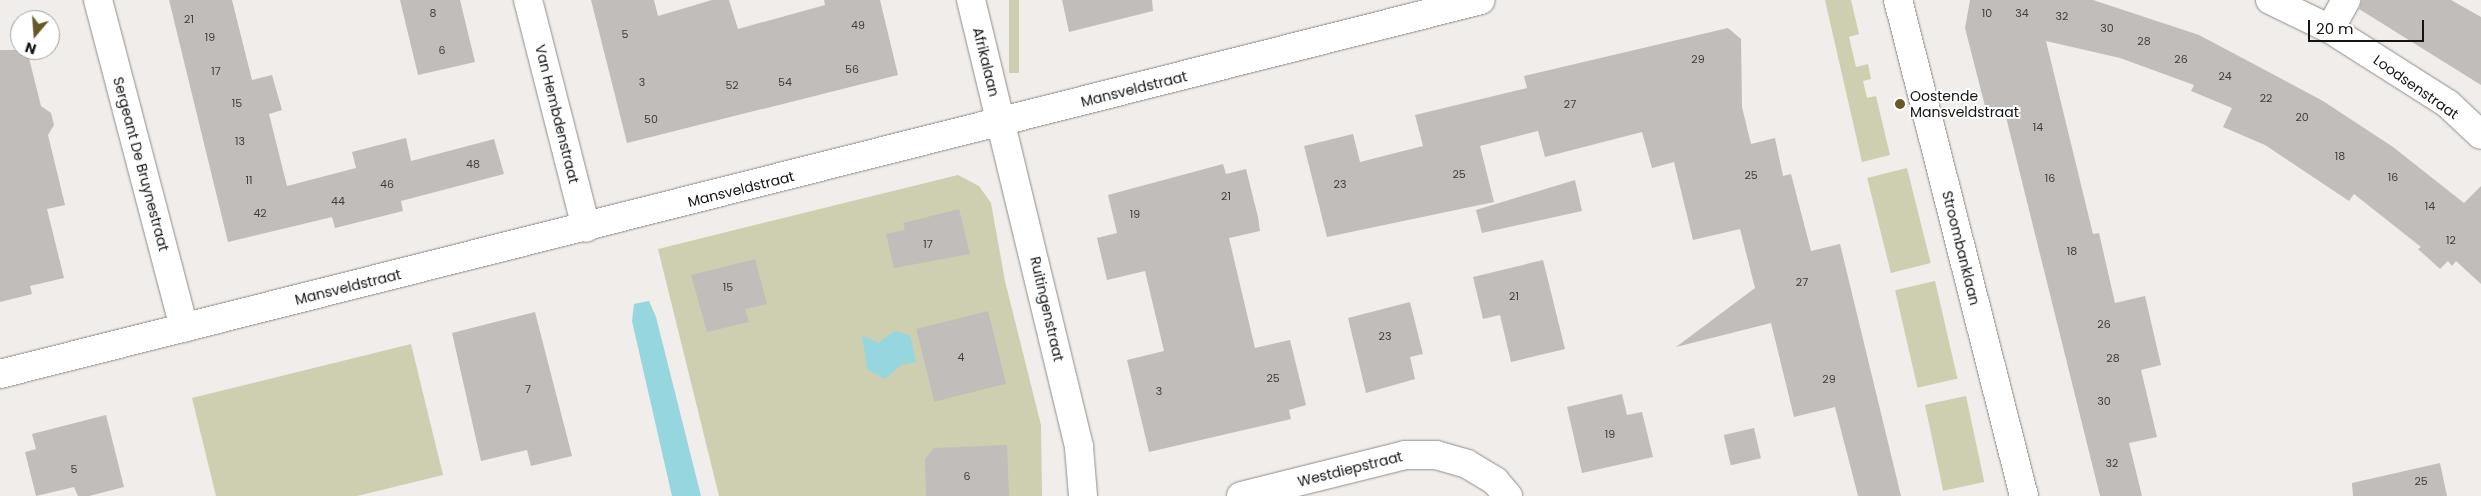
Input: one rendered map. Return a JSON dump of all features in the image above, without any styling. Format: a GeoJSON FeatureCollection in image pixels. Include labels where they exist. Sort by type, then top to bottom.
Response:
{"type":"FeatureCollection","features":[{"type":"Feature","properties":{"kind":"street","name":"Sergeant De Bruynestraat"},"geometry":{"type":"LineString","coordinates":[[98,0],[184,328]]}},
{"type":"Feature","properties":{"kind":"street","name":"Van Hembdenstraat"},"geometry":{"type":"LineString","coordinates":[[528,0],[586,228]]}},
{"type":"Feature","properties":{"kind":"street","name":"Afrikalaan"},"geometry":{"type":"LineString","coordinates":[[971,0],[1002,123]]}},
{"type":"Feature","properties":{"kind":"street","name":"Mansveldstraat"},"geometry":{"type":"LineString","coordinates":[[0,374],[1002,123],[1481,0]]}},
{"type":"Feature","properties":{"kind":"street","name":"Stroombanklaan"},"geometry":{"type":"LineString","coordinates":[[1898,0],[2024,496]]}},
{"type":"Feature","properties":{"kind":"street","name":"Loodsenstraat"},"geometry":{"type":"LineString","coordinates":[[2270,0],[2330,29],[2448,104],[2481,135]]}},
{"type":"Feature","properties":{"kind":"street"},"geometry":{"type":"LineString","coordinates":[[2330,29],[2346,0]]}},
{"type":"Feature","properties":{"kind":"street","name":"Ruitingenstraat"},"geometry":{"type":"LineString","coordinates":[[1002,123],[1079,446],[1083,496]]}},
{"type":"Feature","properties":{"kind":"street","name":"Westdiepstraat"},"geometry":{"type":"LineString","coordinates":[[1241,496],[1404,455],[1436,455],[1468,464],[1495,481],[1508,496]]}},
{"type":"Feature","properties":{"kind":"green space"},"geometry":{"type":"Polygon","coordinates":[[[1009,0],[1019,0],[1019,73],[1009,73],[1009,0]]]}},
{"type":"Feature","properties":{"kind":"green space"},"geometry":{"type":"Polygon","coordinates":[[[1825,0],[1851,0],[1859,34],[1849,37],[1856,67],[1868,64],[1871,79],[1863,81],[1867,98],[1876,96],[1890,155],[1862,162],[1825,0]]]}},
{"type":"Feature","properties":{"kind":"green space"},"geometry":{"type":"Polygon","coordinates":[[[1907,168],[1931,263],[1891,273],[1867,178],[1907,168]]]}},
{"type":"Feature","properties":{"kind":"green space"},"geometry":{"type":"Polygon","coordinates":[[[958,175],[979,186],[991,203],[1005,281],[1041,425],[1042,496],[719,496],[658,249],[958,175]]]}},
{"type":"Feature","properties":{"kind":"green space"},"geometry":{"type":"Polygon","coordinates":[[[1935,281],[1957,378],[1918,388],[1895,290],[1935,281]]]}},
{"type":"Feature","properties":{"kind":"green space"},"geometry":{"type":"Polygon","coordinates":[[[411,344],[443,475],[357,496],[216,496],[192,398],[411,344]]]}},
{"type":"Feature","properties":{"kind":"green space"},"geometry":{"type":"Polygon","coordinates":[[[1966,396],[1984,482],[1943,491],[1925,405],[1966,396]]]}},
{"type":"Feature","properties":{"kind":"water"},"geometry":{"type":"Polygon","coordinates":[[[649,301],[656,317],[701,496],[672,496],[632,321],[634,304],[649,301]]]}},
{"type":"Feature","properties":{"kind":"water"},"geometry":{"type":"Polygon","coordinates":[[[895,331],[910,335],[916,362],[901,365],[885,379],[867,369],[862,335],[878,343],[895,331]]]}},
{"type":"Feature","properties":{"kind":"building"},"geometry":{"type":"Polygon","coordinates":[[[169,0],[232,0],[252,80],[272,75],[282,110],[269,114],[287,186],[356,168],[352,152],[406,138],[411,161],[494,139],[504,174],[401,201],[403,211],[335,228],[332,217],[228,242],[169,0]]]}},
{"type":"Feature","properties":{"kind":"building"},"geometry":{"type":"Polygon","coordinates":[[[400,0],[460,0],[475,62],[418,75],[400,0]]]}},
{"type":"Feature","properties":{"kind":"building"},"geometry":{"type":"Polygon","coordinates":[[[591,0],[654,0],[658,16],[712,0],[729,0],[738,29],[825,5],[824,0],[880,0],[898,75],[627,143],[591,0]]]}},
{"type":"Feature","properties":{"kind":"building"},"geometry":{"type":"Polygon","coordinates":[[[1062,0],[1152,0],[1153,11],[1069,32],[1062,0]]]}},
{"type":"Feature","properties":{"kind":"building"},"geometry":{"type":"Polygon","coordinates":[[[1970,0],[2093,0],[2199,35],[2323,101],[2393,147],[2464,203],[2481,186],[2481,284],[2456,261],[2452,266],[2448,261],[2440,269],[2418,249],[2421,247],[2354,194],[2349,201],[2265,145],[2223,127],[2232,108],[2191,91],[2194,85],[2120,58],[2046,41],[2093,234],[2099,233],[2115,303],[2145,296],[2161,365],[2141,370],[2157,437],[2129,443],[2142,496],[2100,496],[2004,109],[1987,114],[1965,28],[1970,0]]]}},
{"type":"Feature","properties":{"kind":"building"},"geometry":{"type":"Polygon","coordinates":[[[2362,0],[2451,0],[2481,17],[2481,85],[2359,9],[2362,0]]]}},
{"type":"Feature","properties":{"kind":"building"},"geometry":{"type":"Polygon","coordinates":[[[1728,28],[1741,39],[1742,107],[1751,144],[1775,138],[1783,176],[1791,174],[1811,251],[1840,244],[1901,496],[1858,496],[1835,407],[1794,417],[1771,323],[1676,347],[1755,288],[1740,229],[1693,240],[1674,162],[1652,168],[1642,132],[1545,157],[1538,131],[1480,146],[1494,202],[1327,237],[1304,146],[1353,134],[1360,162],[1423,146],[1415,115],[1527,88],[1524,76],[1728,28]]]}},
{"type":"Feature","properties":{"kind":"building"},"geometry":{"type":"Polygon","coordinates":[[[0,50],[10,50],[10,60],[30,60],[41,106],[51,113],[54,125],[48,135],[65,205],[47,209],[64,278],[30,286],[32,294],[0,302],[0,50]]]}},
{"type":"Feature","properties":{"kind":"building"},"geometry":{"type":"Polygon","coordinates":[[[1223,164],[1226,174],[1246,169],[1258,217],[1260,231],[1229,238],[1255,348],[1290,340],[1306,405],[1289,410],[1291,419],[1149,452],[1127,360],[1164,351],[1145,271],[1107,280],[1097,238],[1117,233],[1108,195],[1223,164]]]}},
{"type":"Feature","properties":{"kind":"building"},"geometry":{"type":"Polygon","coordinates":[[[1575,180],[1582,211],[1482,233],[1476,210],[1575,180]]]}},
{"type":"Feature","properties":{"kind":"building"},"geometry":{"type":"Polygon","coordinates":[[[959,209],[970,254],[894,268],[886,234],[905,230],[903,223],[959,209]]]}},
{"type":"Feature","properties":{"kind":"building"},"geometry":{"type":"Polygon","coordinates":[[[755,259],[767,304],[745,309],[749,322],[707,332],[691,275],[755,259]]]}},
{"type":"Feature","properties":{"kind":"building"},"geometry":{"type":"Polygon","coordinates":[[[1543,260],[1565,349],[1511,362],[1500,315],[1483,319],[1473,277],[1543,260]]]}},
{"type":"Feature","properties":{"kind":"building"},"geometry":{"type":"Polygon","coordinates":[[[1410,302],[1423,354],[1410,357],[1415,379],[1366,393],[1348,318],[1410,302]]]}},
{"type":"Feature","properties":{"kind":"building"},"geometry":{"type":"Polygon","coordinates":[[[988,311],[1006,384],[934,402],[916,329],[988,311]]]}},
{"type":"Feature","properties":{"kind":"building"},"geometry":{"type":"Polygon","coordinates":[[[535,312],[572,456],[531,466],[527,450],[481,461],[452,333],[535,312]]]}},
{"type":"Feature","properties":{"kind":"building"},"geometry":{"type":"Polygon","coordinates":[[[1622,394],[1627,415],[1642,412],[1653,457],[1582,473],[1567,407],[1622,394]]]}},
{"type":"Feature","properties":{"kind":"building"},"geometry":{"type":"Polygon","coordinates":[[[106,415],[124,487],[89,496],[78,496],[74,487],[36,496],[25,452],[36,449],[32,434],[106,415]]]}},
{"type":"Feature","properties":{"kind":"building"},"geometry":{"type":"Polygon","coordinates":[[[1754,428],[1761,458],[1731,465],[1724,435],[1754,428]]]}},
{"type":"Feature","properties":{"kind":"building"},"geometry":{"type":"Polygon","coordinates":[[[1007,445],[1009,496],[926,496],[925,459],[934,448],[1007,445]]]}},
{"type":"Feature","properties":{"kind":"building"},"geometry":{"type":"Polygon","coordinates":[[[2440,463],[2447,496],[2353,496],[2352,483],[2440,463]]]}},
{"type":"Feature","properties":{"kind":"place","name":"Oostende Mansveldstraat"},"geometry":{"type":"Point","coordinates":[1900,104]}}]}
